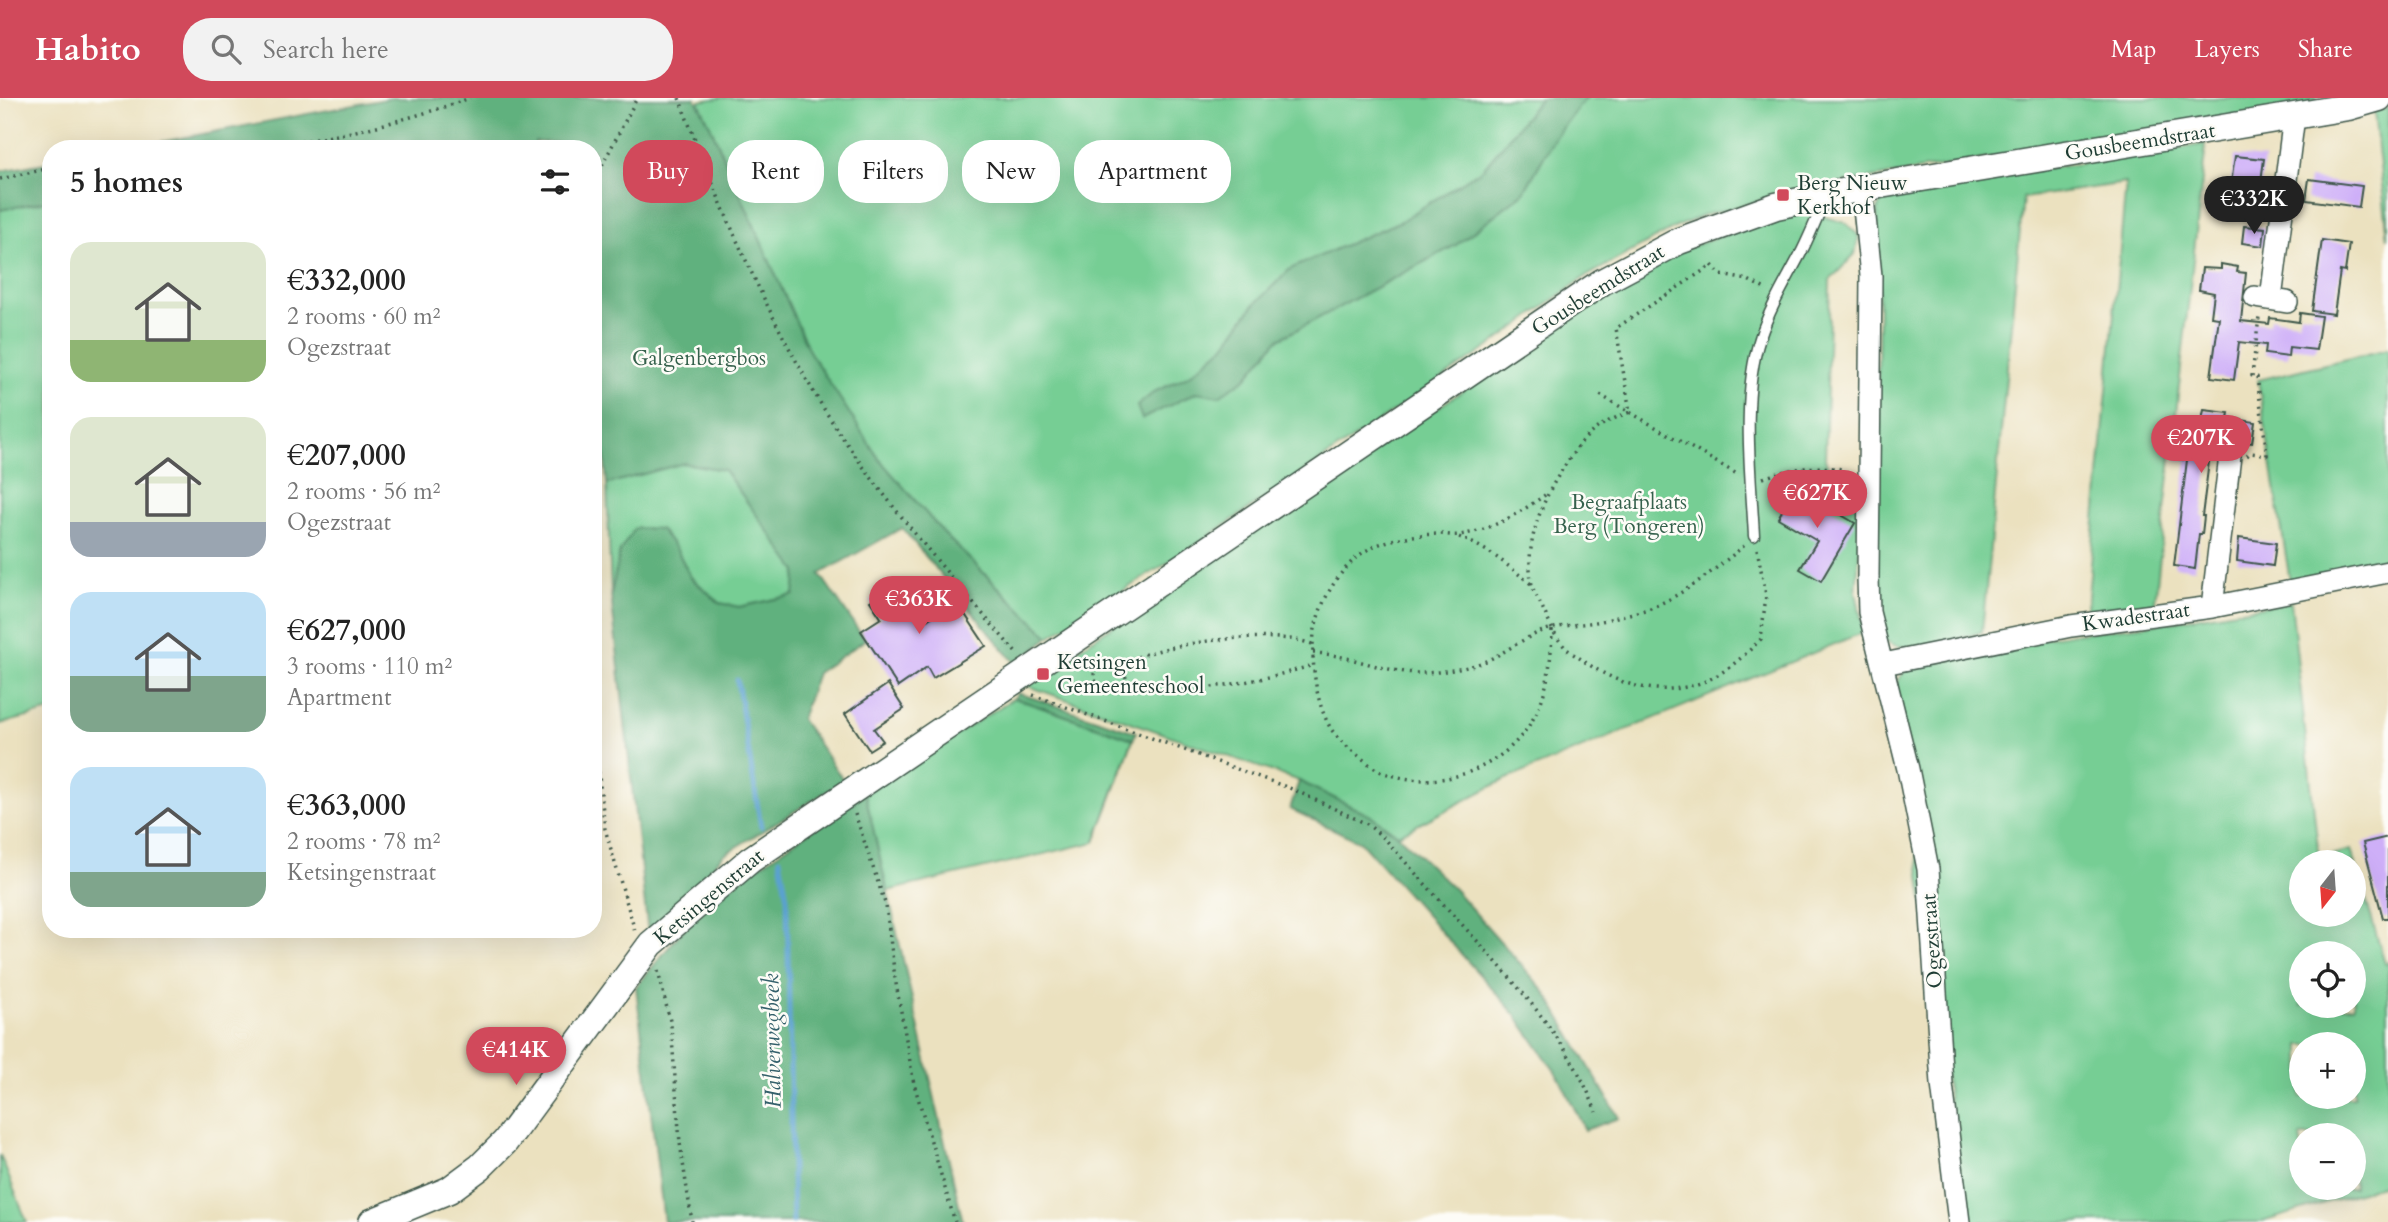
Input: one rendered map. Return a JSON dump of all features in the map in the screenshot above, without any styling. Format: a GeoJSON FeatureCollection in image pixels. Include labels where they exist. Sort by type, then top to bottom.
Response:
{"type":"FeatureCollection","features":[{"type":"Feature","properties":{"kind":"street","name":"Gousbeemdstraat"},"geometry":{"type":"LineString","coordinates":[[1029,669],[1602,282],[1679,240],[1754,212],[1828,194],[2348,107],[2379,98]]}},
{"type":"Feature","properties":{"kind":"street"},"geometry":{"type":"LineString","coordinates":[[2269,299],[2294,116]]}},
{"type":"Feature","properties":{"kind":"street","name":"Ogezstraat"},"geometry":{"type":"LineString","coordinates":[[1862,188],[1871,276],[1870,612],[1908,769],[1928,869],[1942,1084],[1959,1222]]}},
{"type":"Feature","properties":{"kind":"street"},"geometry":{"type":"LineString","coordinates":[[2212,607],[2231,456]]}},
{"type":"Feature","properties":{"kind":"street","name":"Kwadestraat"},"geometry":{"type":"LineString","coordinates":[[1884,664],[2071,626],[2212,607],[2388,572]]}},
{"type":"Feature","properties":{"kind":"street","name":"Ketsingenstraat"},"geometry":{"type":"LineString","coordinates":[[372,1222],[449,1190],[480,1167],[505,1142],[647,950],[750,860],[1029,669]]}},
{"type":"Feature","properties":{"kind":"lane"},"geometry":{"type":"LineString","coordinates":[[1755,536],[1749,411],[1752,373],[1760,339],[1777,297],[1828,194]]}},
{"type":"Feature","properties":{"kind":"path"},"geometry":{"type":"LineString","coordinates":[[295,140],[345,133],[435,111],[470,98]]}},
{"type":"Feature","properties":{"kind":"path"},"geometry":{"type":"LineString","coordinates":[[602,166],[637,98]]}},
{"type":"Feature","properties":{"kind":"path"},"geometry":{"type":"LineString","coordinates":[[679,98],[718,200],[766,306],[813,391],[880,487],[944,569],[1029,669]]}},
{"type":"Feature","properties":{"kind":"path"},"geometry":{"type":"LineString","coordinates":[[0,179],[42,170]]}},
{"type":"Feature","properties":{"kind":"path"},"geometry":{"type":"LineString","coordinates":[[1629,412],[1616,328],[1712,265],[1721,275],[1748,280],[1777,297]]}},
{"type":"Feature","properties":{"kind":"path"},"geometry":{"type":"LineString","coordinates":[[2231,456],[2250,453],[2267,455],[2257,377],[2252,376],[2269,299]]}},
{"type":"Feature","properties":{"kind":"path"},"geometry":{"type":"LineString","coordinates":[[1600,395],[1751,482],[1794,468],[1823,467],[1843,470]]}},
{"type":"Feature","properties":{"kind":"path"},"geometry":{"type":"LineString","coordinates":[[1532,585],[1531,549],[1546,494],[1576,449],[1591,432],[1605,421],[1629,412]]}},
{"type":"Feature","properties":{"kind":"path"},"geometry":{"type":"LineString","coordinates":[[1457,536],[1491,526],[1527,508],[1546,494]]}},
{"type":"Feature","properties":{"kind":"path"},"geometry":{"type":"LineString","coordinates":[[1552,628],[1552,665],[1542,699],[1529,726],[1509,748],[1480,768],[1454,778],[1419,780],[1380,772],[1352,751],[1330,729],[1318,699],[1312,644],[1319,614],[1334,582],[1358,556],[1379,544],[1406,537],[1440,534],[1457,536],[1482,546],[1504,560],[1532,585],[1564,647],[1606,676],[1632,686],[1663,689],[1685,687],[1728,669],[1761,639],[1766,595],[1755,536]]}},
{"type":"Feature","properties":{"kind":"path"},"geometry":{"type":"LineString","coordinates":[[1313,653],[1341,656],[1392,670],[1418,673],[1463,668],[1486,661],[1552,628],[1602,621],[1647,609],[1675,596],[1720,566],[1755,536]]}},
{"type":"Feature","properties":{"kind":"path"},"geometry":{"type":"LineString","coordinates":[[1126,680],[1128,661],[1142,654],[1190,644],[1239,639],[1275,639],[1312,644]]}},
{"type":"Feature","properties":{"kind":"path"},"geometry":{"type":"LineString","coordinates":[[1125,670],[1103,664],[1093,676],[1097,685],[1104,690],[1113,691],[1126,680]]}},
{"type":"Feature","properties":{"kind":"path"},"geometry":{"type":"LineString","coordinates":[[1126,680],[1135,685],[1152,687],[1225,685],[1281,675],[1313,665]]}},
{"type":"Feature","properties":{"kind":"path"},"geometry":{"type":"LineString","coordinates":[[1008,684],[1292,789],[1367,824],[1385,839],[1526,996],[1569,1054],[1586,1084],[1596,1112]]}},
{"type":"Feature","properties":{"kind":"path"},"geometry":{"type":"LineString","coordinates":[[848,793],[886,905],[895,978],[914,1084],[955,1222]]}},
{"type":"Feature","properties":{"kind":"path"},"geometry":{"type":"LineString","coordinates":[[602,802],[605,829],[671,1026],[680,1143],[692,1222]]}},
{"type":"Feature","properties":{"kind":"green space","name":"Galgenbergbos"},"geometry":{"type":"Polygon","coordinates":[[[391,98],[695,98],[727,164],[727,203],[744,203],[809,351],[879,459],[945,535],[1049,637],[1016,664],[902,528],[820,574],[865,640],[817,673],[801,719],[844,781],[723,855],[648,934],[611,595],[620,551],[635,528],[660,529],[677,550],[691,578],[720,603],[739,607],[794,595],[797,571],[724,470],[684,463],[607,484],[602,430],[602,140],[171,140],[391,98]]]}},
{"type":"Feature","properties":{"kind":"green space"},"geometry":{"type":"Polygon","coordinates":[[[720,98],[1541,98],[1483,169],[1401,221],[1290,269],[1253,306],[1225,345],[1190,375],[1154,392],[1182,400],[1197,392],[1246,378],[1277,340],[1456,245],[1524,192],[1556,135],[1586,98],[2317,98],[2317,103],[1800,190],[1705,215],[1676,227],[1585,277],[1493,344],[1191,548],[1049,637],[945,535],[879,459],[809,351],[744,203],[824,203],[824,140],[727,140],[727,165],[699,101],[720,98]]]}},
{"type":"Feature","properties":{"kind":"green space"},"geometry":{"type":"Polygon","coordinates":[[[1541,98],[1586,98],[1556,135],[1524,192],[1456,245],[1277,340],[1246,378],[1219,396],[1197,392],[1142,419],[1137,406],[1154,392],[1190,375],[1225,345],[1253,306],[1290,269],[1401,221],[1483,169],[1541,98]]]}},
{"type":"Feature","properties":{"kind":"green space"},"geometry":{"type":"Polygon","coordinates":[[[2388,108],[2388,238],[2374,112],[2388,108]]]}},
{"type":"Feature","properties":{"kind":"green space"},"geometry":{"type":"Polygon","coordinates":[[[2206,144],[2154,610],[2086,618],[2126,183],[2023,198],[1982,632],[1917,646],[1903,647],[1892,644],[1885,639],[1880,629],[1875,573],[1879,320],[1877,211],[1884,194],[2206,144]]]}},
{"type":"Feature","properties":{"kind":"green space"},"geometry":{"type":"Polygon","coordinates":[[[42,164],[42,202],[0,210],[0,171],[42,164]]]}},
{"type":"Feature","properties":{"kind":"green space"},"geometry":{"type":"Polygon","coordinates":[[[42,202],[42,713],[0,724],[0,210],[42,202]]]}},
{"type":"Feature","properties":{"kind":"green space","name":"Begraafplaats Berg (Tongeren)"},"geometry":{"type":"Polygon","coordinates":[[[1797,209],[1846,223],[1859,236],[1855,254],[1830,280],[1825,459],[1838,492],[1863,503],[1856,592],[1864,632],[1502,781],[1398,835],[1373,817],[1299,781],[1025,685],[1662,257],[1797,209]]]}},
{"type":"Feature","properties":{"kind":"green space"},"geometry":{"type":"Polygon","coordinates":[[[2388,349],[2388,567],[2291,588],[2258,380],[2388,349]]]}},
{"type":"Feature","properties":{"kind":"green space"},"geometry":{"type":"Polygon","coordinates":[[[684,463],[724,470],[797,571],[794,595],[739,607],[720,603],[691,577],[677,550],[660,529],[636,528],[620,551],[611,595],[607,484],[684,463]]]}},
{"type":"Feature","properties":{"kind":"green space"},"geometry":{"type":"Polygon","coordinates":[[[2291,602],[2318,850],[2289,850],[2289,928],[2366,928],[2366,900],[2385,963],[2388,962],[2388,1184],[2366,1191],[2366,1123],[2289,1123],[2289,1200],[2335,1200],[2262,1222],[1964,1222],[1896,686],[1907,669],[2055,636],[2163,623],[2291,602]]]}},
{"type":"Feature","properties":{"kind":"green space"},"geometry":{"type":"Polygon","coordinates":[[[1018,693],[1136,732],[1095,842],[1133,739],[1014,698],[1018,693]]]}},
{"type":"Feature","properties":{"kind":"green space"},"geometry":{"type":"Polygon","coordinates":[[[1014,698],[1133,739],[1095,842],[887,891],[865,793],[1014,698]]]}},
{"type":"Feature","properties":{"kind":"green space"},"geometry":{"type":"Polygon","coordinates":[[[1299,781],[1373,817],[1398,835],[1455,890],[1546,993],[1619,1118],[1585,1130],[1559,1077],[1515,1014],[1361,842],[1290,809],[1299,781]]]}},
{"type":"Feature","properties":{"kind":"green space"},"geometry":{"type":"Polygon","coordinates":[[[865,793],[963,1222],[664,1222],[636,987],[687,925],[723,891],[865,793]]]}},
{"type":"Feature","properties":{"kind":"green space"},"geometry":{"type":"Polygon","coordinates":[[[0,1155],[27,1222],[0,1222],[0,1155]]]}},
{"type":"Feature","properties":{"kind":"building"},"geometry":{"type":"Polygon","coordinates":[[[2235,156],[2264,159],[2257,212],[2236,210],[2238,192],[2230,191],[2235,156]]]}},
{"type":"Feature","properties":{"kind":"building"},"geometry":{"type":"Polygon","coordinates":[[[2309,179],[2362,186],[2359,207],[2306,200],[2309,179]]]}},
{"type":"Feature","properties":{"kind":"building"},"geometry":{"type":"Polygon","coordinates":[[[2244,226],[2265,228],[2263,246],[2242,243],[2244,226]]]}},
{"type":"Feature","properties":{"kind":"building"},"geometry":{"type":"Polygon","coordinates":[[[2322,240],[2349,244],[2345,272],[2340,271],[2334,314],[2312,311],[2322,240]]]}},
{"type":"Feature","properties":{"kind":"building"},"geometry":{"type":"Polygon","coordinates":[[[2221,264],[2238,267],[2237,272],[2246,273],[2241,321],[2269,324],[2270,318],[2299,322],[2300,313],[2321,316],[2316,350],[2289,347],[2288,357],[2265,354],[2266,345],[2239,342],[2234,380],[2211,377],[2219,318],[2211,317],[2214,293],[2199,290],[2202,268],[2221,269],[2221,264]]]}},
{"type":"Feature","properties":{"kind":"building"},"geometry":{"type":"Polygon","coordinates":[[[2204,410],[2229,413],[2228,418],[2255,422],[2252,443],[2212,438],[2202,534],[2199,534],[2195,569],[2174,566],[2187,460],[2177,459],[2181,425],[2200,428],[2204,410]]]}},
{"type":"Feature","properties":{"kind":"building"},"geometry":{"type":"Polygon","coordinates":[[[1795,488],[1855,523],[1821,581],[1800,569],[1817,541],[1778,518],[1795,488]]]}},
{"type":"Feature","properties":{"kind":"building"},"geometry":{"type":"Polygon","coordinates":[[[2239,538],[2276,543],[2273,566],[2237,561],[2239,538]]]}},
{"type":"Feature","properties":{"kind":"building"},"geometry":{"type":"Polygon","coordinates":[[[900,581],[909,599],[911,597],[927,620],[956,601],[986,646],[933,678],[927,667],[898,687],[861,631],[881,618],[870,601],[900,581]]]}},
{"type":"Feature","properties":{"kind":"building"},"geometry":{"type":"Polygon","coordinates":[[[888,684],[904,709],[874,729],[883,741],[869,750],[845,714],[888,684]]]}},
{"type":"Feature","properties":{"kind":"building"},"geometry":{"type":"Polygon","coordinates":[[[2388,837],[2388,918],[2383,918],[2363,843],[2388,837]]]}},
{"type":"Feature","properties":{"kind":"waterway","name":"Halverwegbeek"},"geometry":{"type":"LineString","coordinates":[[737,680],[761,827]]}},
{"type":"Feature","properties":{"kind":"waterway","name":"Halverwegbeek"},"geometry":{"type":"LineString","coordinates":[[780,859],[787,898],[793,1222]]}},
{"type":"Feature","properties":{"kind":"place","name":"Berg Nieuw Kerkhof"},"geometry":{"type":"Point","coordinates":[1783,195]}},
{"type":"Feature","properties":{"kind":"place","name":"Ketsingen Gemeenteschool"},"geometry":{"type":"Point","coordinates":[1043,674]}}]}
